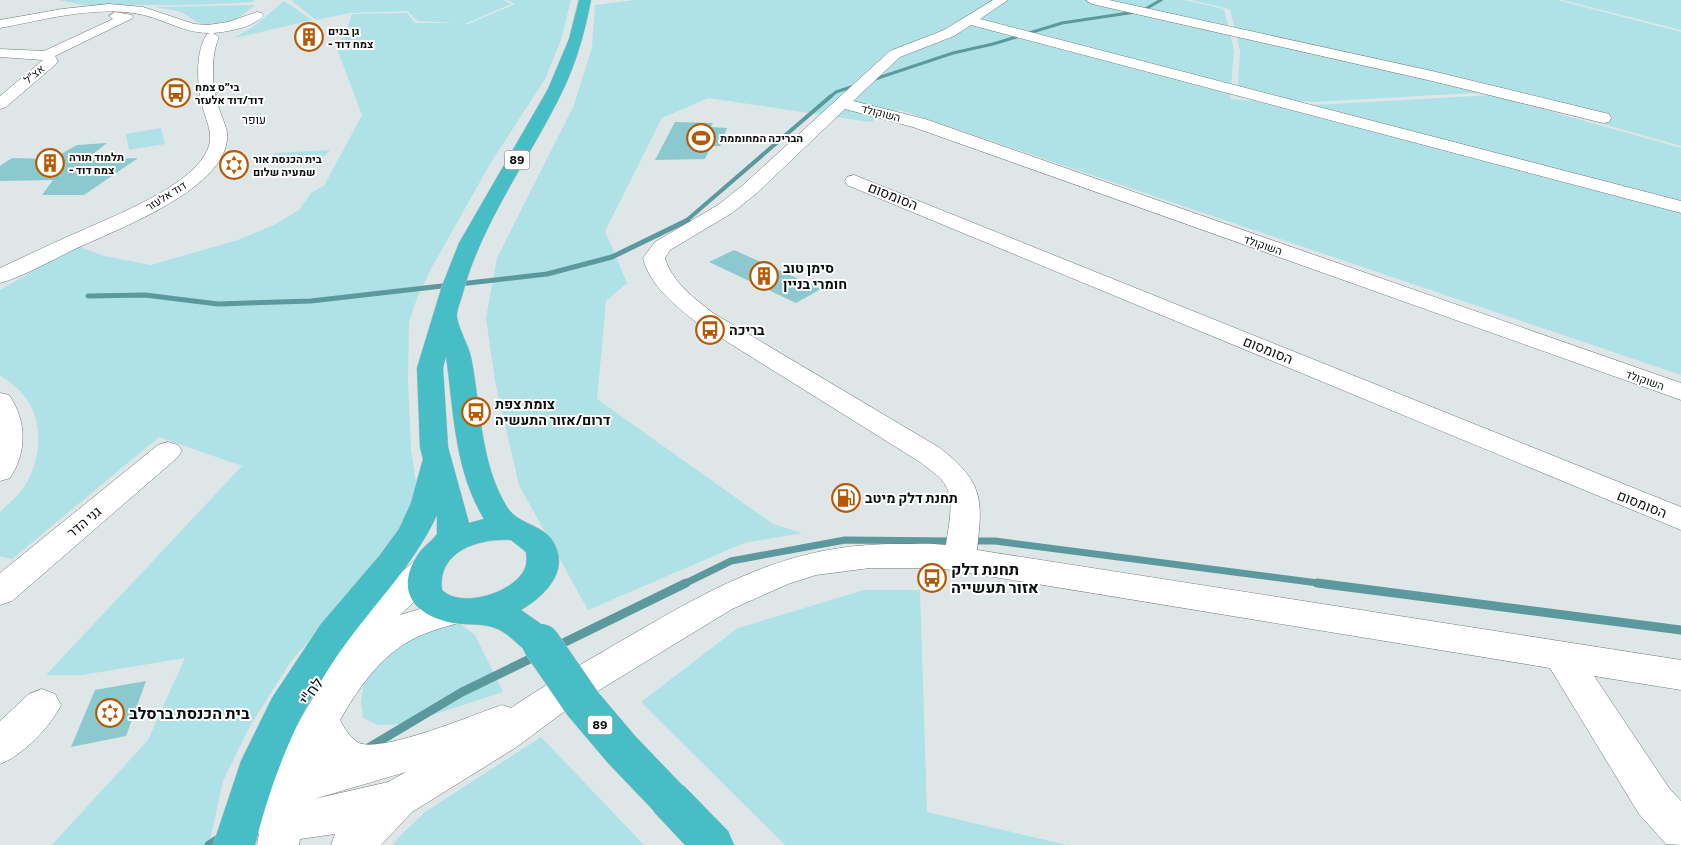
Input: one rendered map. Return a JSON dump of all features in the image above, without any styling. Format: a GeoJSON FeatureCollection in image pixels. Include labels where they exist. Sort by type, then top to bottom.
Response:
{"type":"FeatureCollection","features":[{"type":"Feature","properties":{"kind":"highway","name":"89"},"geometry":{"type":"LineString","coordinates":[[541,643],[500,615],[439,606],[428,597],[423,584],[436,558],[453,536],[453,519],[437,458],[432,426],[430,368],[453,286],[470,243],[556,89],[576,38],[585,0]]}},
{"type":"Feature","properties":{"kind":"highway","name":"89"},"geometry":{"type":"LineString","coordinates":[[445,318],[457,353],[474,460],[490,504],[502,522],[532,537],[540,546],[543,559],[539,572],[530,586],[515,598],[496,607],[466,611]]}},
{"type":"Feature","properties":{"kind":"highway"},"geometry":{"type":"LineString","coordinates":[[265,826],[250,785],[272,734],[298,686],[333,636],[381,578],[414,530],[427,501],[437,458]]}},
{"type":"Feature","properties":{"kind":"highway"},"geometry":{"type":"LineString","coordinates":[[436,558],[463,536],[482,530],[501,528],[518,530]]}},
{"type":"Feature","properties":{"kind":"highway","name":"89"},"geometry":{"type":"LineString","coordinates":[[530,586],[530,614],[541,643],[583,704],[622,750],[713,845]]}},
{"type":"Feature","properties":{"kind":"street"},"geometry":{"type":"LineString","coordinates":[[960,560],[965,498],[960,484],[950,472],[930,455],[705,318],[682,299],[658,273],[654,258],[668,242],[725,209],[744,194],[844,104],[895,54],[949,33],[1002,0]]}},
{"type":"Feature","properties":{"kind":"street"},"geometry":{"type":"LineString","coordinates":[[1092,0],[1441,78],[1604,118]]}},
{"type":"Feature","properties":{"kind":"street"},"geometry":{"type":"LineString","coordinates":[[206,66],[210,55],[220,44],[246,27],[266,3]]}},
{"type":"Feature","properties":{"kind":"street"},"geometry":{"type":"LineString","coordinates":[[0,24],[76,11],[107,8],[144,10],[212,34],[257,16]]}},
{"type":"Feature","properties":{"kind":"street"},"geometry":{"type":"LineString","coordinates":[[46,55],[127,18],[109,15],[78,15]]}},
{"type":"Feature","properties":{"kind":"street","name":"דוד אלעזר"},"geometry":{"type":"LineString","coordinates":[[0,266],[143,201],[172,182],[195,158],[202,140],[192,99],[192,73],[190,69],[197,53],[196,46],[183,38],[184,30],[169,18]]}},
{"type":"Feature","properties":{"kind":"street"},"geometry":{"type":"LineString","coordinates":[[968,20],[1681,207]]}},
{"type":"Feature","properties":{"kind":"street"},"geometry":{"type":"LineString","coordinates":[[183,38],[246,27]]}},
{"type":"Feature","properties":{"kind":"street","name":"דוד אלעזר"},"geometry":{"type":"LineString","coordinates":[[0,276],[157,203],[182,187],[200,171],[212,157],[219,138],[208,100],[206,66],[208,44],[212,34]]}},
{"type":"Feature","properties":{"kind":"street","name":"אצ\"ל"},"geometry":{"type":"LineString","coordinates":[[0,53],[46,55],[51,61],[0,104]]}},
{"type":"Feature","properties":{"kind":"street","name":"השוקולד"},"geometry":{"type":"LineString","coordinates":[[844,104],[919,123],[1681,392]]}},
{"type":"Feature","properties":{"kind":"street","name":"הסומסום"},"geometry":{"type":"LineString","coordinates":[[854,181],[1681,520]]}},
{"type":"Feature","properties":{"kind":"street"},"geometry":{"type":"LineString","coordinates":[[0,402],[7,415],[10,448],[0,471]]}},
{"type":"Feature","properties":{"kind":"street","name":"גני הדר"},"geometry":{"type":"LineString","coordinates":[[0,592],[168,451]]}},
{"type":"Feature","properties":{"kind":"street"},"geometry":{"type":"LineString","coordinates":[[352,845],[397,799],[501,736],[552,700],[720,600],[776,575],[816,562],[870,556],[907,555],[960,560],[1681,675]]}},
{"type":"Feature","properties":{"kind":"street","name":"לח\"י"},"geometry":{"type":"LineString","coordinates":[[265,826],[269,773],[282,738],[311,691],[348,643],[436,558]]}},
{"type":"Feature","properties":{"kind":"street","name":"לח\"י"},"geometry":{"type":"LineString","coordinates":[[265,826],[306,744],[353,667],[380,641],[427,618],[466,611]]}},
{"type":"Feature","properties":{"kind":"street"},"geometry":{"type":"LineString","coordinates":[[1561,656],[1654,801],[1681,830]]}},
{"type":"Feature","properties":{"kind":"street"},"geometry":{"type":"LineString","coordinates":[[265,826],[352,768],[435,747],[552,700]]}},
{"type":"Feature","properties":{"kind":"street"},"geometry":{"type":"LineString","coordinates":[[0,747],[42,704]]}},
{"type":"Feature","properties":{"kind":"street"},"geometry":{"type":"LineString","coordinates":[[320,719],[337,749],[352,760],[372,764]]}},
{"type":"Feature","properties":{"kind":"street"},"geometry":{"type":"LineString","coordinates":[[265,826],[323,816],[397,799]]}},
{"type":"Feature","properties":{"kind":"shaded area"},"geometry":{"type":"Polygon","coordinates":[[[59,0],[253,0],[254,2],[197,5],[84,5],[59,0]]]}},
{"type":"Feature","properties":{"kind":"shaded area"},"geometry":{"type":"Polygon","coordinates":[[[291,0],[504,0],[511,4],[464,24],[468,24],[515,4],[507,0],[571,0],[561,40],[545,79],[490,164],[432,267],[417,298],[409,322],[408,381],[411,450],[421,515],[291,661],[250,726],[223,781],[209,845],[52,845],[148,740],[185,658],[82,675],[46,675],[242,466],[159,437],[12,559],[0,556],[0,512],[22,490],[30,476],[38,450],[38,437],[37,424],[27,400],[17,388],[0,375],[0,290],[47,263],[80,247],[104,256],[151,265],[238,240],[274,225],[299,210],[311,193],[324,186],[362,115],[336,46],[345,35],[352,14],[407,13],[415,23],[456,23],[418,21],[407,11],[350,13],[316,20],[291,0]]]}},
{"type":"Feature","properties":{"kind":"shaded area"},"geometry":{"type":"Polygon","coordinates":[[[635,0],[1184,0],[1224,9],[1234,50],[1230,99],[1315,105],[1492,95],[1681,148],[1681,375],[900,110],[870,122],[708,98],[662,118],[605,231],[627,283],[606,301],[597,399],[773,524],[802,533],[744,543],[588,610],[519,485],[495,381],[486,318],[497,258],[574,105],[592,48],[595,5],[635,0]]]}},
{"type":"Feature","properties":{"kind":"shaded area"},"geometry":{"type":"Polygon","coordinates":[[[1191,0],[1557,0],[1681,32],[1681,146],[1491,92],[1313,102],[1237,97],[1240,51],[1230,9],[1191,0]]]}},
{"type":"Feature","properties":{"kind":"shaded area"},"geometry":{"type":"Polygon","coordinates":[[[1563,0],[1681,0],[1681,30],[1563,0]]]}},
{"type":"Feature","properties":{"kind":"shaded area"},"geometry":{"type":"Polygon","coordinates":[[[284,1],[312,20],[234,38],[253,27],[284,1]]]}},
{"type":"Feature","properties":{"kind":"shaded area"},"geometry":{"type":"Polygon","coordinates":[[[255,5],[236,20],[206,27],[179,11],[155,7],[255,5]]]}},
{"type":"Feature","properties":{"kind":"shaded area"},"geometry":{"type":"Polygon","coordinates":[[[161,128],[165,144],[129,150],[126,134],[161,128]]]}},
{"type":"Feature","properties":{"kind":"shaded area"},"geometry":{"type":"Polygon","coordinates":[[[330,150],[316,165],[263,165],[275,153],[330,150]]]}},
{"type":"Feature","properties":{"kind":"shaded area"},"geometry":{"type":"Polygon","coordinates":[[[864,590],[920,590],[927,812],[1067,845],[785,845],[641,702],[738,628],[864,590]]]}},
{"type":"Feature","properties":{"kind":"shaded area"},"geometry":{"type":"Polygon","coordinates":[[[459,623],[475,635],[503,692],[405,724],[378,725],[363,718],[361,702],[364,682],[384,658],[429,626],[459,623]]]}},
{"type":"Feature","properties":{"kind":"shaded area"},"geometry":{"type":"Polygon","coordinates":[[[541,737],[644,845],[393,845],[425,812],[541,737]]]}},
{"type":"Feature","properties":{"kind":"building","name":"הבריכה המחוממת"},"geometry":{"type":"Polygon","coordinates":[[[675,122],[713,123],[711,127],[727,128],[720,146],[711,146],[705,159],[655,160],[675,122]]]}},
{"type":"Feature","properties":{"kind":"building"},"geometry":{"type":"Polygon","coordinates":[[[107,143],[85,160],[138,158],[84,195],[42,195],[53,180],[0,181],[0,166],[12,158],[52,159],[77,145],[107,143]]]}},
{"type":"Feature","properties":{"kind":"building","name":"סימן טוב חומרי בניין"},"geometry":{"type":"Polygon","coordinates":[[[734,250],[821,289],[796,303],[709,262],[734,250]]]}},
{"type":"Feature","properties":{"kind":"building","name":"בית הכנסת ברסלב"},"geometry":{"type":"Polygon","coordinates":[[[146,681],[126,736],[71,747],[95,690],[146,681]]]}},
{"type":"Feature","properties":{"kind":"waterway"},"geometry":{"type":"LineString","coordinates":[[869,81],[953,53],[993,44],[1062,23],[1142,11],[1161,0]]}},
{"type":"Feature","properties":{"kind":"waterway"},"geometry":{"type":"LineString","coordinates":[[830,97],[836,92],[857,85]]}},
{"type":"Feature","properties":{"kind":"waterway"},"geometry":{"type":"LineString","coordinates":[[686,221],[831,96]]}},
{"type":"Feature","properties":{"kind":"waterway"},"geometry":{"type":"LineString","coordinates":[[88,296],[145,295],[218,304],[311,301],[547,274],[612,257],[686,221]]}},
{"type":"Feature","properties":{"kind":"waterway"},"geometry":{"type":"LineString","coordinates":[[684,584],[731,561],[845,540],[953,541]]}},
{"type":"Feature","properties":{"kind":"waterway"},"geometry":{"type":"LineString","coordinates":[[970,541],[995,541],[1326,584]]}},
{"type":"Feature","properties":{"kind":"waterway"},"geometry":{"type":"LineString","coordinates":[[557,646],[686,583]]}},
{"type":"Feature","properties":{"kind":"waterway"},"geometry":{"type":"LineString","coordinates":[[1317,583],[1681,630]]}},
{"type":"Feature","properties":{"kind":"waterway"},"geometry":{"type":"LineString","coordinates":[[368,748],[462,692],[536,656]]}},
{"type":"Feature","properties":{"kind":"waterway"},"geometry":{"type":"LineString","coordinates":[[209,845],[220,838]]}},
{"type":"Feature","properties":{"kind":"place","name":"גן בנים - צמח דוד"},"geometry":{"type":"Point","coordinates":[309,37]}},
{"type":"Feature","properties":{"kind":"place","name":"בי״ס צמח דוד/דוד אלעזר"},"geometry":{"type":"Point","coordinates":[176,93]}},
{"type":"Feature","properties":{"kind":"place","name":"הבריכה המחוממת"},"geometry":{"type":"Point","coordinates":[701,138]}},
{"type":"Feature","properties":{"kind":"place","name":"תלמוד תורה - צמח דוד"},"geometry":{"type":"Point","coordinates":[50,163]}},
{"type":"Feature","properties":{"kind":"place","name":"בית הכנסת אור שמעיה שלום"},"geometry":{"type":"Point","coordinates":[234,165]}},
{"type":"Feature","properties":{"kind":"place","name":"סימן טוב חומרי בניין"},"geometry":{"type":"Point","coordinates":[764,276]}},
{"type":"Feature","properties":{"kind":"place","name":"בריכה"},"geometry":{"type":"Point","coordinates":[710,330]}},
{"type":"Feature","properties":{"kind":"place","name":"צומת צפת דרום/אזור התעשיה"},"geometry":{"type":"Point","coordinates":[476,412]}},
{"type":"Feature","properties":{"kind":"place","name":"תחנת דלק מיטב"},"geometry":{"type":"Point","coordinates":[846,498]}},
{"type":"Feature","properties":{"kind":"place","name":"תחנת דלק אזור תעשייה"},"geometry":{"type":"Point","coordinates":[932,578]}},
{"type":"Feature","properties":{"kind":"place","name":"בית הכנסת ברסלב"},"geometry":{"type":"Point","coordinates":[110,713]}},
{"type":"Feature","properties":{"kind":"district","name":"עופר"},"geometry":{"type":"Point","coordinates":[254,120]}}]}
